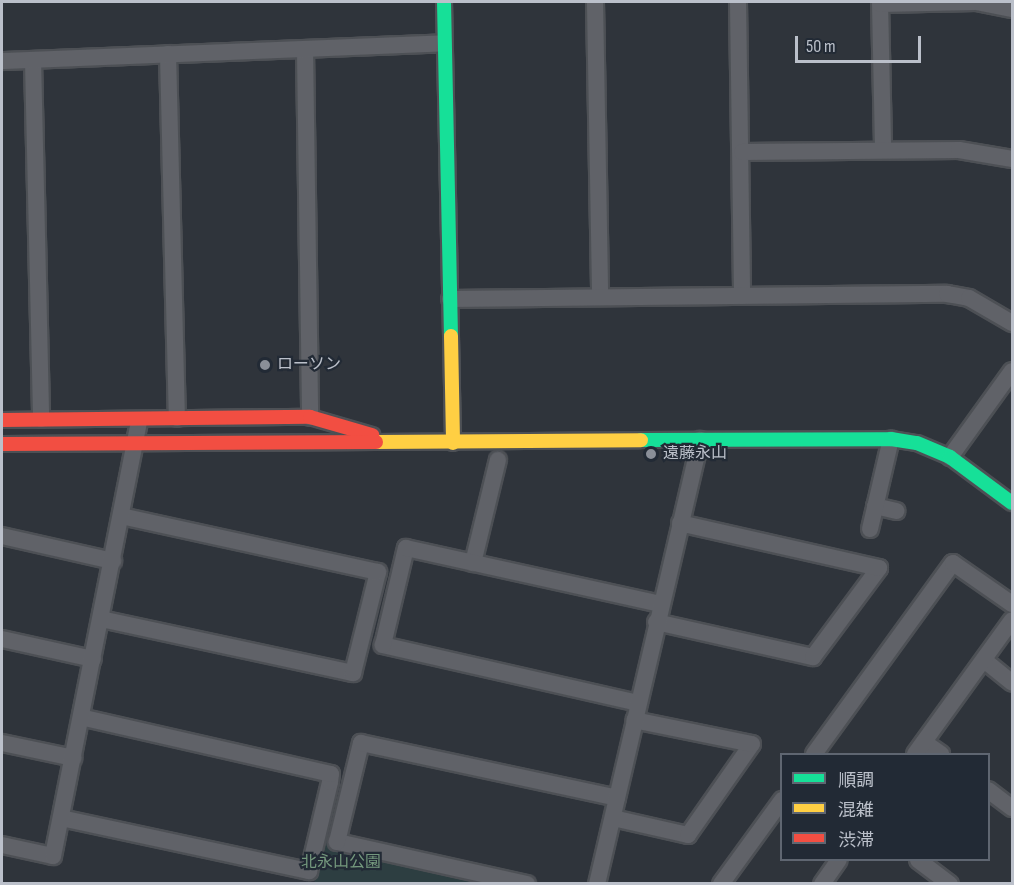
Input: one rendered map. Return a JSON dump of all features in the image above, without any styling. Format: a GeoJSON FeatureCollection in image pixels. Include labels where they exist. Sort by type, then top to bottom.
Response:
{"type":"FeatureCollection","features":[{"type":"Feature","properties":{"kind":"street"},"geometry":{"type":"LineString","coordinates":[[444,2],[453,443]]}},
{"type":"Feature","properties":{"kind":"street"},"geometry":{"type":"LineString","coordinates":[[595,2],[600,296]]}},
{"type":"Feature","properties":{"kind":"street"},"geometry":{"type":"LineString","coordinates":[[738,2],[742,152],[742,296]]}},
{"type":"Feature","properties":{"kind":"street"},"geometry":{"type":"LineString","coordinates":[[883,150],[880,3],[976,2],[1009,6]]}},
{"type":"Feature","properties":{"kind":"street"},"geometry":{"type":"LineString","coordinates":[[2,61],[444,44]]}},
{"type":"Feature","properties":{"kind":"street"},"geometry":{"type":"LineString","coordinates":[[305,49],[310,417]]}},
{"type":"Feature","properties":{"kind":"street"},"geometry":{"type":"LineString","coordinates":[[168,54],[177,418]]}},
{"type":"Feature","properties":{"kind":"street"},"geometry":{"type":"LineString","coordinates":[[33,60],[41,419]]}},
{"type":"Feature","properties":{"kind":"street"},"geometry":{"type":"LineString","coordinates":[[742,152],[958,150],[1012,159]]}},
{"type":"Feature","properties":{"kind":"street"},"geometry":{"type":"LineString","coordinates":[[450,299],[947,294],[969,298],[1012,323]]}},
{"type":"Feature","properties":{"kind":"street"},"geometry":{"type":"LineString","coordinates":[[950,457],[1012,371]]}},
{"type":"Feature","properties":{"kind":"street"},"geometry":{"type":"LineString","coordinates":[[2,420],[310,417],[378,436],[453,443]]}},
{"type":"Feature","properties":{"kind":"street"},"geometry":{"type":"LineString","coordinates":[[2,845],[53,856],[137,444],[139,420]]}},
{"type":"Feature","properties":{"kind":"street"},"geometry":{"type":"LineString","coordinates":[[870,529],[891,439]]}},
{"type":"Feature","properties":{"kind":"street"},"geometry":{"type":"LineString","coordinates":[[2,444],[891,439],[917,443],[950,457],[1012,503]]}},
{"type":"Feature","properties":{"kind":"street"},"geometry":{"type":"LineString","coordinates":[[597,884],[660,604],[700,440]]}},
{"type":"Feature","properties":{"kind":"street"},"geometry":{"type":"LineString","coordinates":[[473,563],[498,460]]}},
{"type":"Feature","properties":{"kind":"street"},"geometry":{"type":"LineString","coordinates":[[875,506],[896,511]]}},
{"type":"Feature","properties":{"kind":"street"},"geometry":{"type":"LineString","coordinates":[[101,619],[353,673],[378,572],[122,516]]}},
{"type":"Feature","properties":{"kind":"street"},"geometry":{"type":"LineString","coordinates":[[656,622],[813,657],[879,568],[680,523]]}},
{"type":"Feature","properties":{"kind":"street"},"geometry":{"type":"LineString","coordinates":[[2,536],[113,561]]}},
{"type":"Feature","properties":{"kind":"street"},"geometry":{"type":"LineString","coordinates":[[638,703],[383,645],[406,548],[660,604]]}},
{"type":"Feature","properties":{"kind":"street"},"geometry":{"type":"LineString","coordinates":[[815,753],[953,563],[1012,604]]}},
{"type":"Feature","properties":{"kind":"street"},"geometry":{"type":"LineString","coordinates":[[938,753],[920,748],[1012,620]]}},
{"type":"Feature","properties":{"kind":"street"},"geometry":{"type":"LineString","coordinates":[[2,639],[93,659]]}},
{"type":"Feature","properties":{"kind":"street"},"geometry":{"type":"LineString","coordinates":[[984,660],[1012,682]]}},
{"type":"Feature","properties":{"kind":"street"},"geometry":{"type":"LineString","coordinates":[[61,818],[309,871],[331,774],[81,717]]}},
{"type":"Feature","properties":{"kind":"street"},"geometry":{"type":"LineString","coordinates":[[613,818],[688,835],[752,744],[634,720]]}},
{"type":"Feature","properties":{"kind":"street"},"geometry":{"type":"LineString","coordinates":[[2,743],[73,758]]}},
{"type":"Feature","properties":{"kind":"street"},"geometry":{"type":"LineString","coordinates":[[527,884],[338,842],[361,743],[617,798]]}},
{"type":"Feature","properties":{"kind":"street"},"geometry":{"type":"LineString","coordinates":[[990,792],[1012,808]]}},
{"type":"Feature","properties":{"kind":"street"},"geometry":{"type":"LineString","coordinates":[[721,884],[780,804]]}},
{"type":"Feature","properties":{"kind":"street"},"geometry":{"type":"LineString","coordinates":[[822,884],[838,861]]}},
{"type":"Feature","properties":{"kind":"street"},"geometry":{"type":"LineString","coordinates":[[919,861],[951,884]]}},
{"type":"Feature","properties":{"kind":"green space","name":"北永山公園"},"geometry":{"type":"Polygon","coordinates":[[[325,838],[337,842],[509,884],[314,884],[325,838]]]}},
{"type":"Feature","properties":{"kind":"traffic: fast"},"geometry":{"type":"LineString","coordinates":[[444,2],[451,336]]}},
{"type":"Feature","properties":{"kind":"traffic: fast"},"geometry":{"type":"LineString","coordinates":[[641,440],[891,439],[917,443],[950,457],[1012,503]]}},
{"type":"Feature","properties":{"kind":"traffic: slow"},"geometry":{"type":"LineString","coordinates":[[451,336],[453,443]]}},
{"type":"Feature","properties":{"kind":"traffic: slow"},"geometry":{"type":"LineString","coordinates":[[376,442],[641,440]]}},
{"type":"Feature","properties":{"kind":"traffic: jam"},"geometry":{"type":"LineString","coordinates":[[2,420],[310,417],[372,435]]}},
{"type":"Feature","properties":{"kind":"traffic: jam"},"geometry":{"type":"LineString","coordinates":[[2,444],[376,442]]}},
{"type":"Feature","properties":{"kind":"place","name":"ローソン"},"geometry":{"type":"Point","coordinates":[265,365]}},
{"type":"Feature","properties":{"kind":"place","name":"遠藤永山"},"geometry":{"type":"Point","coordinates":[651,454]}}]}
